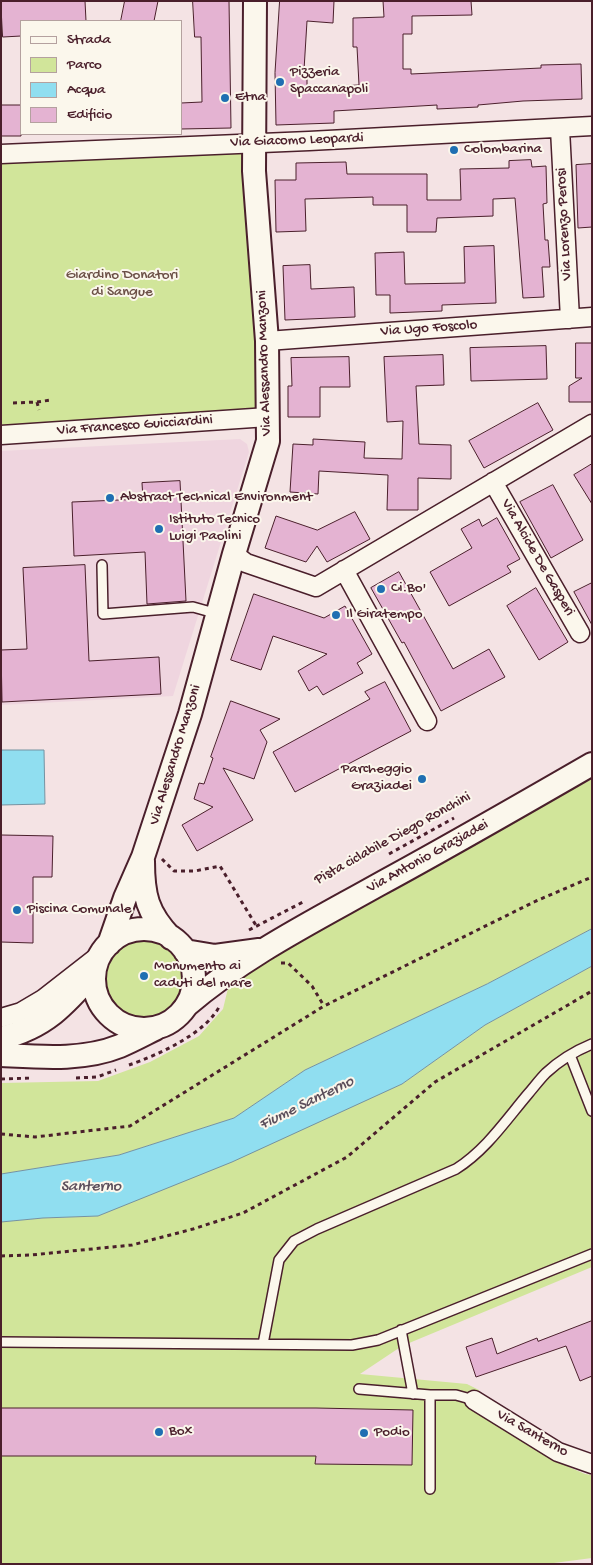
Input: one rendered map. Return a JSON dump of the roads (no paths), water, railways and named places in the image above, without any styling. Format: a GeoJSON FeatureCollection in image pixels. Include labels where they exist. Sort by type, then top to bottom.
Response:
{"type":"FeatureCollection","features":[{"type":"Feature","properties":{"kind":"street","name":"Via Alessandro Manzoni"},"geometry":{"type":"LineString","coordinates":[[102,956],[143,857],[190,714],[234,554],[268,441],[267,341],[253,143],[255,1]]}},
{"type":"Feature","properties":{"kind":"street","name":"Via Giacomo Leopardi"},"geometry":{"type":"LineString","coordinates":[[1,154],[592,126]]}},
{"type":"Feature","properties":{"kind":"street","name":"Via Lorenzo Perosi"},"geometry":{"type":"LineString","coordinates":[[560,129],[570,319]]}},
{"type":"Feature","properties":{"kind":"street","name":"Via Ugo Foscolo"},"geometry":{"type":"LineString","coordinates":[[267,341],[592,318]]}},
{"type":"Feature","properties":{"kind":"street","name":"Via Francesco Guicciardini"},"geometry":{"type":"LineString","coordinates":[[1,435],[268,417]]}},
{"type":"Feature","properties":{"kind":"street","name":"Via Alcide De Gasperi"},"geometry":{"type":"LineString","coordinates":[[234,554],[246,563],[316,587],[592,424]]}},
{"type":"Feature","properties":{"kind":"street","name":"Via Alcide De Gasperi"},"geometry":{"type":"LineString","coordinates":[[493,482],[580,633]]}},
{"type":"Feature","properties":{"kind":"street"},"geometry":{"type":"LineString","coordinates":[[344,570],[426,722]]}},
{"type":"Feature","properties":{"kind":"street","name":"Via Antonio Graziadei"},"geometry":{"type":"LineString","coordinates":[[186,1006],[202,992],[271,956],[422,861],[592,764]]}},
{"type":"Feature","properties":{"kind":"street","name":"Via Alessandro Manzoni"},"geometry":{"type":"LineString","coordinates":[[143,857],[145,893],[150,908],[158,924],[178,944]]}},
{"type":"Feature","properties":{"kind":"street"},"geometry":{"type":"LineString","coordinates":[[1,1038],[41,1024],[52,1016],[67,1003],[102,956],[120,936],[132,931],[146,929],[159,932],[178,944],[191,964],[194,978],[192,992],[186,1006],[178,1016],[167,1024],[119,1046],[96,1053],[73,1056],[1,1055]]}},
{"type":"Feature","properties":{"kind":"street","name":"Via Antonio Graziadei"},"geometry":{"type":"LineString","coordinates":[[178,944],[215,956],[271,956]]}},
{"type":"Feature","properties":{"kind":"street"},"geometry":{"type":"LineString","coordinates":[[1,1018],[21,1012],[43,999],[102,956]]}},
{"type":"Feature","properties":{"kind":"street"},"geometry":{"type":"LineString","coordinates":[[102,956],[94,984],[102,1007],[110,1016],[120,1023],[143,1029],[167,1024]]}},
{"type":"Feature","properties":{"kind":"street","name":"Via Santerno"},"geometry":{"type":"LineString","coordinates":[[474,1400],[558,1452],[592,1464]]}},
{"type":"Feature","properties":{"kind":"lane"},"geometry":{"type":"LineString","coordinates":[[102,565],[104,614],[193,607],[218,614]]}},
{"type":"Feature","properties":{"kind":"lane"},"geometry":{"type":"LineString","coordinates":[[263,1344],[279,1260],[294,1241],[317,1229],[456,1169],[469,1161],[482,1150],[545,1074],[570,1055],[592,1044]]}},
{"type":"Feature","properties":{"kind":"lane"},"geometry":{"type":"LineString","coordinates":[[570,1055],[592,1111]]}},
{"type":"Feature","properties":{"kind":"lane"},"geometry":{"type":"LineString","coordinates":[[1,1342],[352,1345],[378,1340],[592,1254]]}},
{"type":"Feature","properties":{"kind":"lane"},"geometry":{"type":"LineString","coordinates":[[401,1330],[413,1394]]}},
{"type":"Feature","properties":{"kind":"lane"},"geometry":{"type":"LineString","coordinates":[[360,1389],[413,1394],[456,1395],[474,1400]]}},
{"type":"Feature","properties":{"kind":"lane"},"geometry":{"type":"LineString","coordinates":[[430,1395],[430,1489]]}},
{"type":"Feature","properties":{"kind":"water"},"geometry":{"type":"Polygon","coordinates":[[[1,750],[44,750],[45,804],[1,805],[1,750]]]}},
{"type":"Feature","properties":{"kind":"water","name":"Santerno"},"geometry":{"type":"Polygon","coordinates":[[[592,929],[592,966],[485,1025],[402,1084],[232,1162],[98,1216],[1,1222],[1,1174],[119,1155],[234,1118],[305,1070],[487,984],[592,929]]]}},
{"type":"Feature","properties":{"kind":"place","name":"Pizzeria Spaccanapoli"},"geometry":{"type":"Point","coordinates":[280,82]}},
{"type":"Feature","properties":{"kind":"place","name":"Etna"},"geometry":{"type":"Point","coordinates":[225,98]}},
{"type":"Feature","properties":{"kind":"place","name":"Colombarina"},"geometry":{"type":"Point","coordinates":[454,150]}},
{"type":"Feature","properties":{"kind":"place","name":"Abstract Technical Environment"},"geometry":{"type":"Point","coordinates":[110,498]}},
{"type":"Feature","properties":{"kind":"place","name":"Istituto Tecnico Luigi Paolini"},"geometry":{"type":"Point","coordinates":[159,529]}},
{"type":"Feature","properties":{"kind":"place","name":"Ci.Bo'"},"geometry":{"type":"Point","coordinates":[381,589]}},
{"type":"Feature","properties":{"kind":"place","name":"Il Giratempo"},"geometry":{"type":"Point","coordinates":[336,615]}},
{"type":"Feature","properties":{"kind":"place","name":"Parcheggio Graziadei"},"geometry":{"type":"Point","coordinates":[422,779]}},
{"type":"Feature","properties":{"kind":"place","name":"Piscina Comunale"},"geometry":{"type":"Point","coordinates":[17,910]}},
{"type":"Feature","properties":{"kind":"place","name":"Monumento ai caduti del mare"},"geometry":{"type":"Point","coordinates":[144,976]}},
{"type":"Feature","properties":{"kind":"place","name":"Box"},"geometry":{"type":"Point","coordinates":[159,1432]}},
{"type":"Feature","properties":{"kind":"place","name":"Podio"},"geometry":{"type":"Point","coordinates":[364,1433]}},
{"type":"Feature","properties":{"kind":"park label","name":"Giardino Donatori di Sangue"},"geometry":{"type":"Point","coordinates":[122,284]}},
{"type":"Feature","properties":{"kind":"water label","name":"Fiume Santerno"},"geometry":{"type":"Point","coordinates":[307,1104]}}]}
